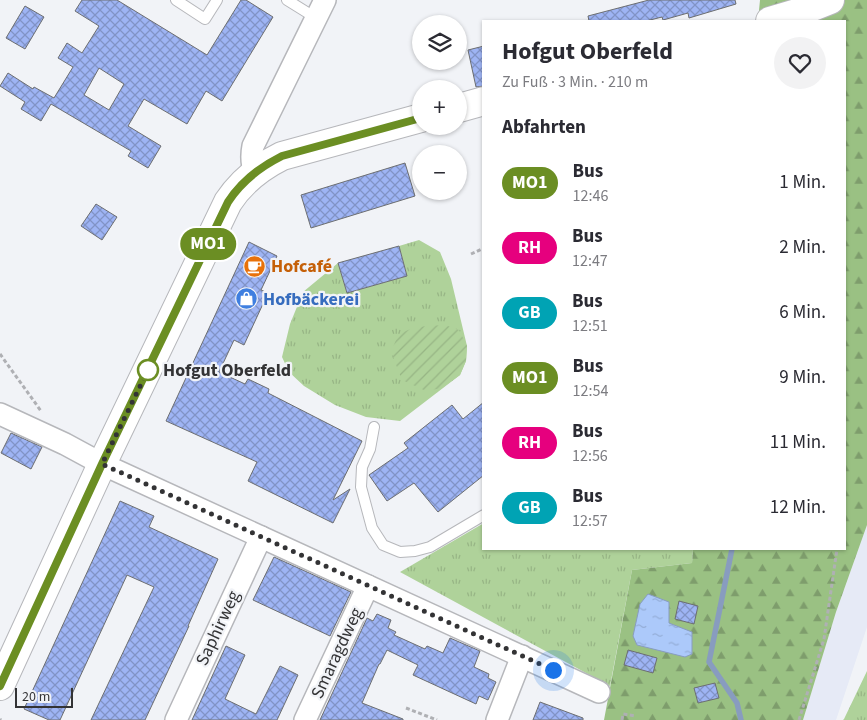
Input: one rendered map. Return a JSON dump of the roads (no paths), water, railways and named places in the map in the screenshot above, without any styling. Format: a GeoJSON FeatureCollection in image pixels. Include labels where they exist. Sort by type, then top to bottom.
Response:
{"type":"FeatureCollection","features":[{"type":"Feature","properties":{"kind":"street"},"geometry":{"type":"LineString","coordinates":[[773,20],[830,0]]}},
{"type":"Feature","properties":{"kind":"street"},"geometry":{"type":"LineString","coordinates":[[255,173],[251,160],[253,146],[321,9]]}},
{"type":"Feature","properties":{"kind":"street"},"geometry":{"type":"LineString","coordinates":[[467,106],[482,102]]}},
{"type":"Feature","properties":{"kind":"street"},"geometry":{"type":"LineString","coordinates":[[0,686],[102,464],[228,202],[239,187],[255,173],[282,156],[412,120]]}},
{"type":"Feature","properties":{"kind":"street"},"geometry":{"type":"LineString","coordinates":[[0,414],[65,444],[102,464],[599,692]]}},
{"type":"Feature","properties":{"kind":"street","name":"Saphirweg"},"geometry":{"type":"LineString","coordinates":[[176,720],[261,537]]}},
{"type":"Feature","properties":{"kind":"street","name":"Smaragdweg"},"geometry":{"type":"LineString","coordinates":[[305,720],[368,586]]}},
{"type":"Feature","properties":{"kind":"street"},"geometry":{"type":"LineString","coordinates":[[497,720],[522,656]]}},
{"type":"Feature","properties":{"kind":"lane"},"geometry":{"type":"LineString","coordinates":[[176,0],[205,19],[217,0]]}},
{"type":"Feature","properties":{"kind":"lane"},"geometry":{"type":"LineString","coordinates":[[287,0],[321,9]]}},
{"type":"Feature","properties":{"kind":"lane"},"geometry":{"type":"LineString","coordinates":[[374,427],[370,449],[362,467],[361,487],[372,528],[383,545],[400,552],[415,551],[430,546],[482,516]]}},
{"type":"Feature","properties":{"kind":"water"},"geometry":{"type":"Polygon","coordinates":[[[648,594],[669,602],[669,623],[692,632],[692,654],[685,657],[637,645],[633,636],[640,604],[648,594]]]}},
{"type":"Feature","properties":{"kind":"waterway"},"geometry":{"type":"LineString","coordinates":[[732,550],[709,662],[737,703],[741,720]]}},
{"type":"Feature","properties":{"kind":"place","name":"Hofcafé"},"geometry":{"type":"Point","coordinates":[255,266]}},
{"type":"Feature","properties":{"kind":"place","name":"Hofbäckerei"},"geometry":{"type":"Point","coordinates":[247,299]}},
{"type":"Feature","properties":{"kind":"place","name":"Hofgut Oberfeld"},"geometry":{"type":"Point","coordinates":[148,370]}}]}
